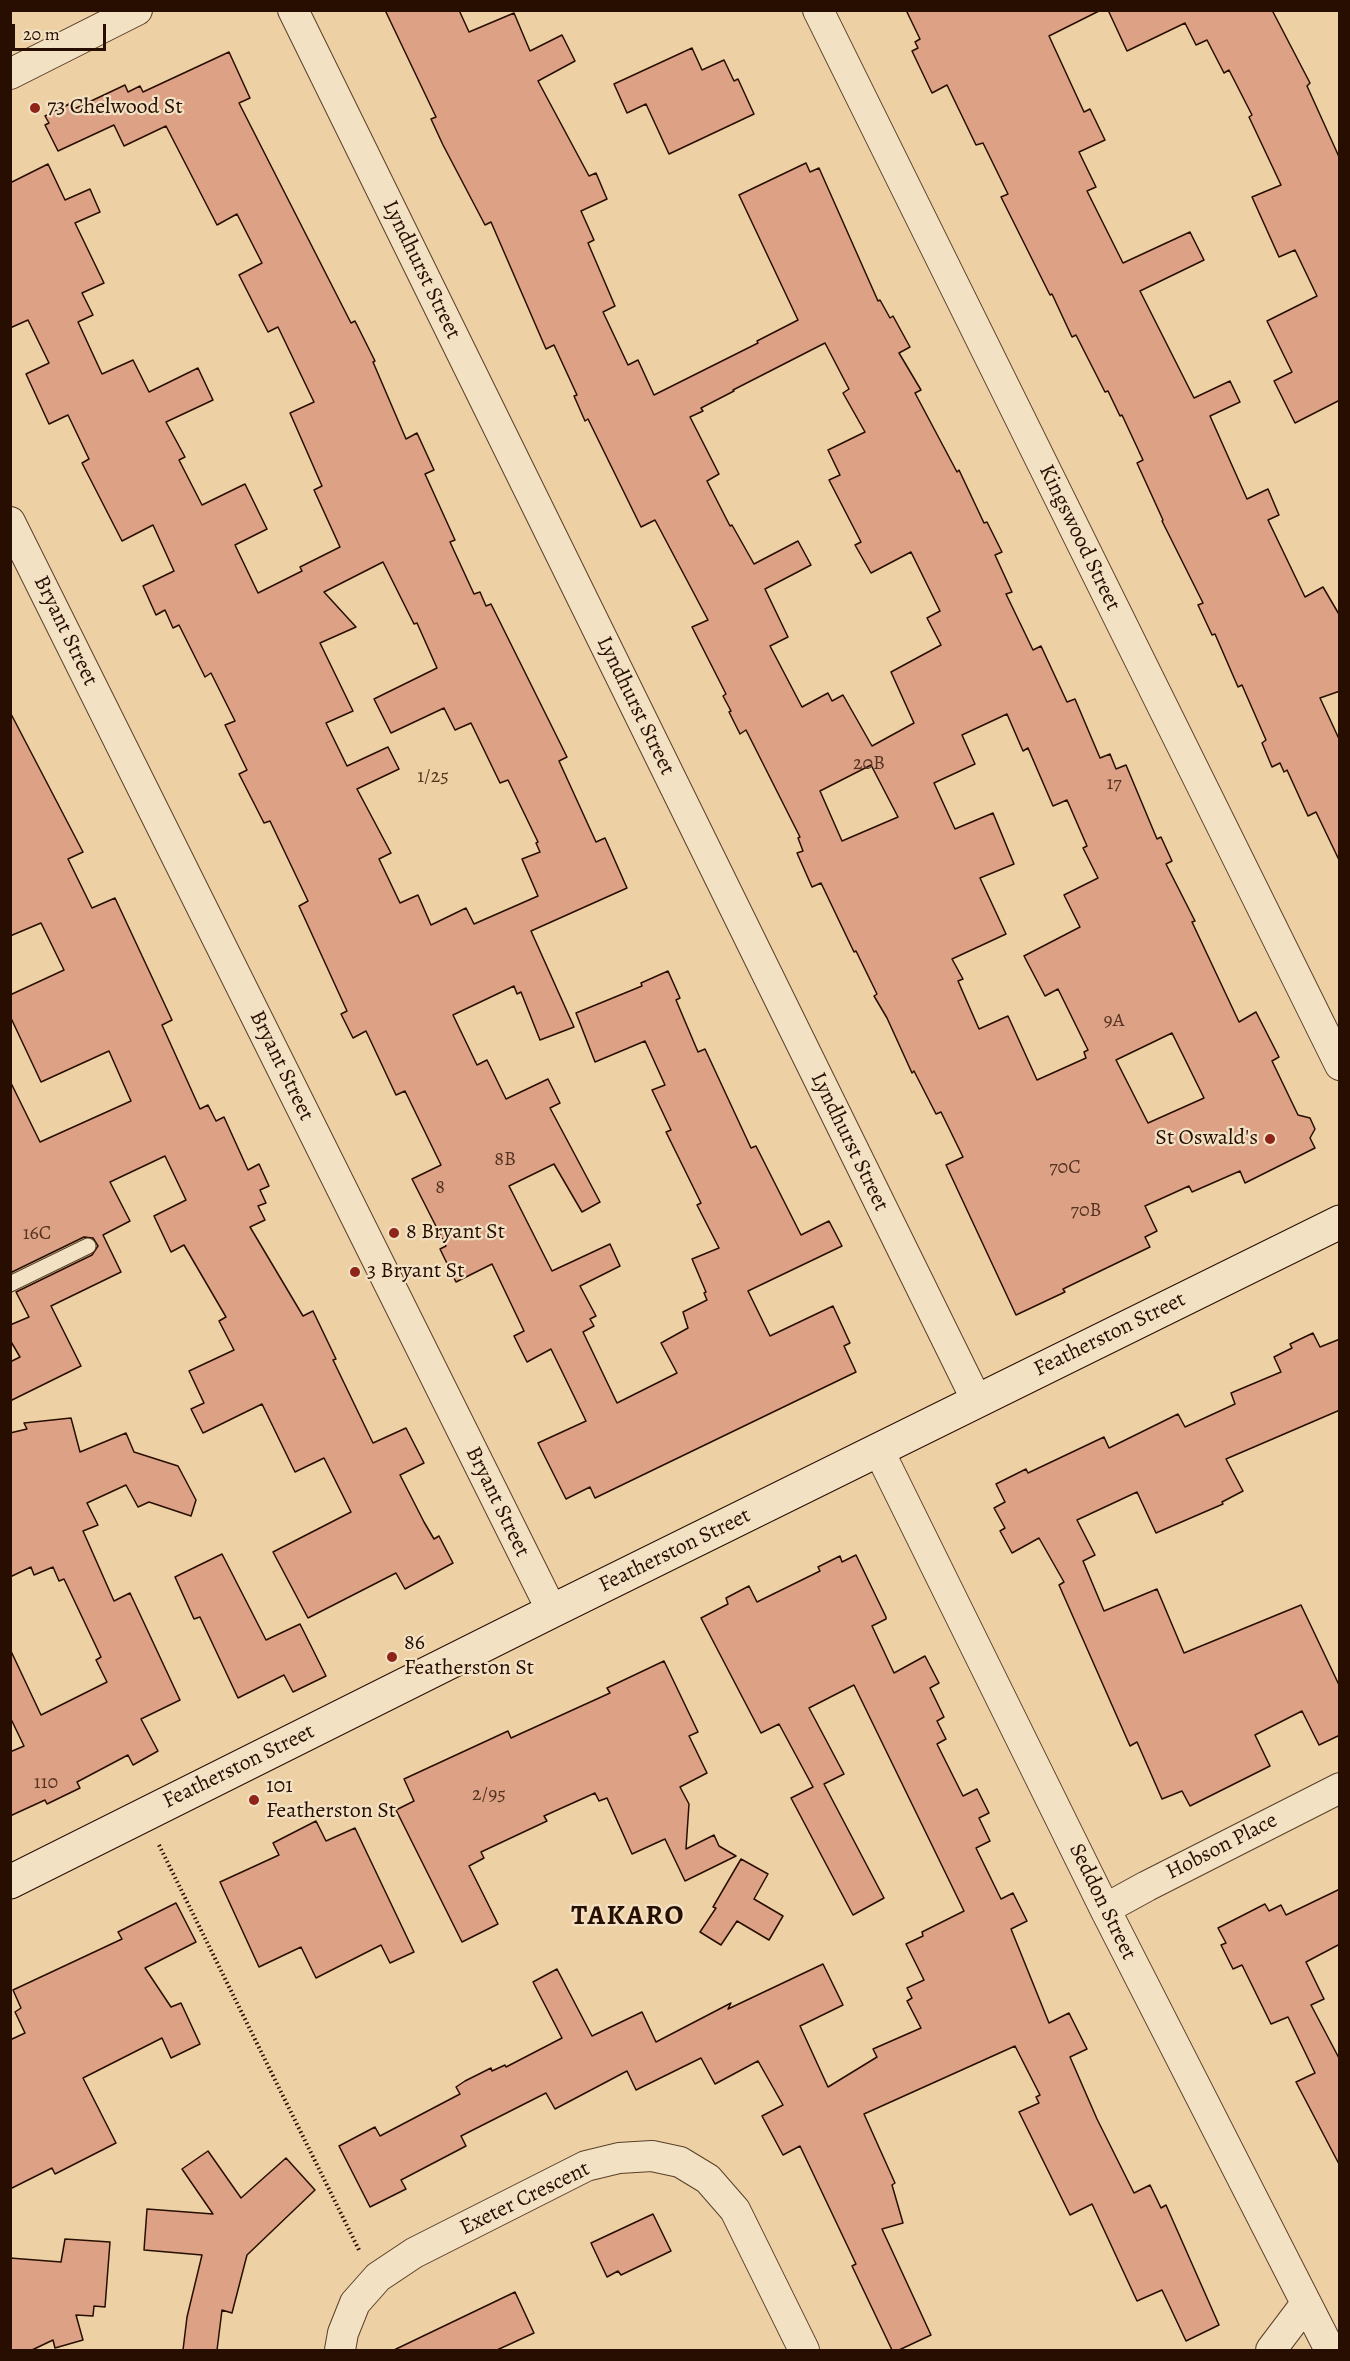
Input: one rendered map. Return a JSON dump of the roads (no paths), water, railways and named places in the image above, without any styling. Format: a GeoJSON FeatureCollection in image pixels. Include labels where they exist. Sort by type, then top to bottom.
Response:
{"type":"FeatureCollection","features":[{"type":"Feature","properties":{"kind":"main road","name":"Featherston Street"},"geometry":{"type":"LineString","coordinates":[[10,1882],[552,1611],[1340,1222]]}},
{"type":"Feature","properties":{"kind":"street"},"geometry":{"type":"LineString","coordinates":[[10,74],[137,10]]}},
{"type":"Feature","properties":{"kind":"street","name":"Lyndhurst Street"},"geometry":{"type":"LineString","coordinates":[[293,10],[977,1401]]}},
{"type":"Feature","properties":{"kind":"street","name":"Kingswood Street"},"geometry":{"type":"LineString","coordinates":[[818,10],[1340,1065]]}},
{"type":"Feature","properties":{"kind":"street","name":"Bryant Street"},"geometry":{"type":"LineString","coordinates":[[10,522],[552,1611]]}},
{"type":"Feature","properties":{"kind":"street","name":"Seddon Street"},"geometry":{"type":"LineString","coordinates":[[879,1451],[1106,1909],[1305,2305],[1330,2350]]}},
{"type":"Feature","properties":{"kind":"street","name":"Hobson Place"},"geometry":{"type":"LineString","coordinates":[[1106,1909],[1340,1788]]}},
{"type":"Feature","properties":{"kind":"street","name":"Exeter Crescent"},"geometry":{"type":"LineString","coordinates":[[340,2350],[343,2333],[355,2303],[378,2277],[414,2253],[586,2166],[619,2158],[652,2156],[680,2162],[708,2179],[735,2210],[804,2350]]}},
{"type":"Feature","properties":{"kind":"street"},"geometry":{"type":"LineString","coordinates":[[1271,2350],[1305,2305]]}},
{"type":"Feature","properties":{"kind":"lane"},"geometry":{"type":"LineString","coordinates":[[10,1284],[87,1246]]}},
{"type":"Feature","properties":{"kind":"place","name":"73 Chelwood St"},"geometry":{"type":"Point","coordinates":[35,108]}},
{"type":"Feature","properties":{"kind":"place","name":"St Oswald's"},"geometry":{"type":"Point","coordinates":[1270,1139]}},
{"type":"Feature","properties":{"kind":"place","name":"8 Bryant St"},"geometry":{"type":"Point","coordinates":[394,1233]}},
{"type":"Feature","properties":{"kind":"place","name":"3 Bryant St"},"geometry":{"type":"Point","coordinates":[355,1272]}},
{"type":"Feature","properties":{"kind":"place","name":"86 Featherston St"},"geometry":{"type":"Point","coordinates":[392,1657]}},
{"type":"Feature","properties":{"kind":"place","name":"101 Featherston St"},"geometry":{"type":"Point","coordinates":[254,1800]}},
{"type":"Feature","properties":{"kind":"district","name":"TAKARO"},"geometry":{"type":"Point","coordinates":[628,1917]}}]}
